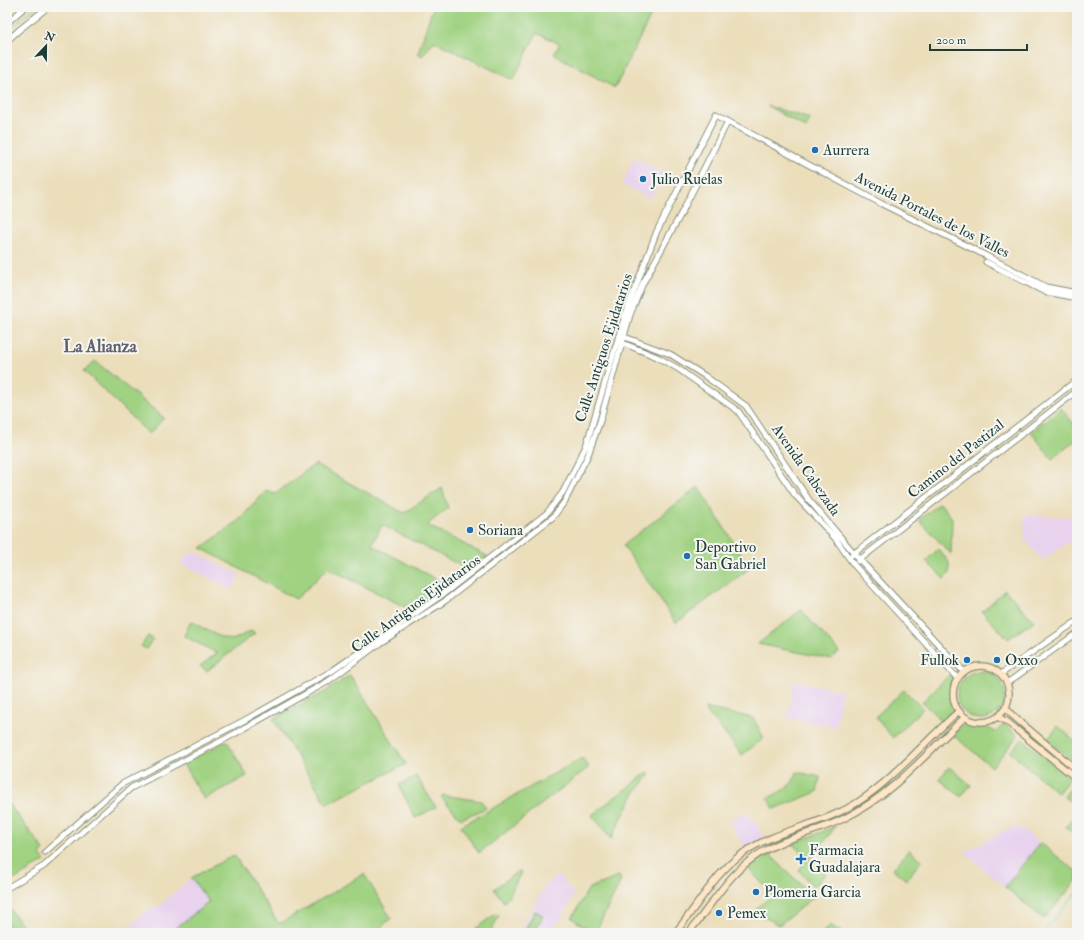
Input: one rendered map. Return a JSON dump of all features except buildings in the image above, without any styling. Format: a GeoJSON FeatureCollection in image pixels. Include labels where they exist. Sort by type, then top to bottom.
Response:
{"type":"FeatureCollection","features":[{"type":"Feature","properties":{"kind":"main road"},"geometry":{"type":"LineString","coordinates":[[982,666],[992,668],[1000,674],[1007,683],[1009,696],[1006,708],[998,717],[981,722],[965,717],[959,711],[953,695],[958,679],[964,672],[982,666]]}},
{"type":"Feature","properties":{"kind":"main road"},"geometry":{"type":"LineString","coordinates":[[1006,708],[1012,716],[1077,770]]}},
{"type":"Feature","properties":{"kind":"main road"},"geometry":{"type":"LineString","coordinates":[[676,933],[719,877],[742,853],[773,838],[842,811],[885,782],[959,711]]}},
{"type":"Feature","properties":{"kind":"main road"},"geometry":{"type":"LineString","coordinates":[[688,933],[726,883],[736,872],[754,857],[771,847],[844,819],[891,788],[965,717]]}},
{"type":"Feature","properties":{"kind":"main road"},"geometry":{"type":"LineString","coordinates":[[998,717],[1005,720],[1077,779]]}},
{"type":"Feature","properties":{"kind":"main road"},"geometry":{"type":"LineString","coordinates":[[885,782],[891,788]]}},
{"type":"Feature","properties":{"kind":"street"},"geometry":{"type":"LineString","coordinates":[[7,22],[25,7]]}},
{"type":"Feature","properties":{"kind":"street"},"geometry":{"type":"LineString","coordinates":[[7,42],[19,30],[48,7]]}},
{"type":"Feature","properties":{"kind":"street","name":"Avenida Portales de los Valles"},"geometry":{"type":"LineString","coordinates":[[716,115],[987,259],[1045,292],[1077,298]]}},
{"type":"Feature","properties":{"kind":"street","name":"Calle Antiguos Ejidatarios"},"geometry":{"type":"LineString","coordinates":[[622,336],[626,312],[656,231],[716,115]]}},
{"type":"Feature","properties":{"kind":"street","name":"Calle Antiguos Ejidatarios"},"geometry":{"type":"LineString","coordinates":[[45,852],[122,784],[245,720],[332,671],[442,595],[547,513],[563,492],[586,446],[622,336],[643,283],[682,212],[728,121]]}},
{"type":"Feature","properties":{"kind":"street","name":"Avenida Portales de los Valles"},"geometry":{"type":"LineString","coordinates":[[987,259],[1046,287],[1077,293]]}},
{"type":"Feature","properties":{"kind":"street","name":"Avenida Cabezada"},"geometry":{"type":"LineString","coordinates":[[622,336],[670,354],[746,406],[809,500],[852,555],[854,564],[958,679]]}},
{"type":"Feature","properties":{"kind":"street","name":"Calle Antiguos Ejidatarios"},"geometry":{"type":"LineString","coordinates":[[7,888],[50,860],[131,788],[227,738],[327,682],[380,644],[445,601],[553,517],[565,501],[588,455],[600,421],[620,342]]}},
{"type":"Feature","properties":{"kind":"street","name":"Avenida Cabezada"},"geometry":{"type":"LineString","coordinates":[[620,342],[657,357],[677,368],[738,410],[795,495],[835,538],[852,555],[860,560],[964,672]]}},
{"type":"Feature","properties":{"kind":"street","name":"Camino del Pastizal"},"geometry":{"type":"LineString","coordinates":[[852,555],[1077,380]]}},
{"type":"Feature","properties":{"kind":"street","name":"Camino del Pastizal"},"geometry":{"type":"LineString","coordinates":[[854,564],[1077,391]]}},
{"type":"Feature","properties":{"kind":"street"},"geometry":{"type":"LineString","coordinates":[[872,583],[877,578]]}},
{"type":"Feature","properties":{"kind":"street"},"geometry":{"type":"LineString","coordinates":[[1000,674],[1077,621]]}},
{"type":"Feature","properties":{"kind":"street"},"geometry":{"type":"LineString","coordinates":[[1007,683],[1077,633]]}},
{"type":"Feature","properties":{"kind":"shaded area","name":"Julio Ruelas"},"geometry":{"type":"Polygon","coordinates":[[[634,158],[664,174],[650,199],[622,184],[634,158]]]}},
{"type":"Feature","properties":{"kind":"shaded area"},"geometry":{"type":"Polygon","coordinates":[[[1025,515],[1077,517],[1077,536],[1043,560],[1024,539],[1025,515]]]}},
{"type":"Feature","properties":{"kind":"shaded area"},"geometry":{"type":"Polygon","coordinates":[[[194,551],[240,575],[232,590],[179,562],[194,551]]]}},
{"type":"Feature","properties":{"kind":"shaded area"},"geometry":{"type":"Polygon","coordinates":[[[795,681],[842,691],[836,727],[787,718],[795,681]]]}},
{"type":"Feature","properties":{"kind":"shaded area"},"geometry":{"type":"Polygon","coordinates":[[[745,812],[749,818],[756,822],[763,837],[745,850],[730,821],[745,812]]]}},
{"type":"Feature","properties":{"kind":"shaded area"},"geometry":{"type":"Polygon","coordinates":[[[1012,827],[1023,829],[1040,843],[1005,887],[966,854],[966,851],[1012,827]]]}},
{"type":"Feature","properties":{"kind":"shaded area"},"geometry":{"type":"Polygon","coordinates":[[[559,875],[574,894],[561,920],[543,933],[520,933],[543,889],[551,880],[559,875]]]}},
{"type":"Feature","properties":{"kind":"shaded area"},"geometry":{"type":"Polygon","coordinates":[[[191,878],[210,902],[169,933],[120,933],[150,909],[159,906],[191,878]]]}},
{"type":"Feature","properties":{"kind":"green space"},"geometry":{"type":"Polygon","coordinates":[[[433,7],[655,7],[615,88],[554,54],[560,44],[537,33],[513,80],[434,41],[422,56],[418,53],[433,7]]]}},
{"type":"Feature","properties":{"kind":"green space"},"geometry":{"type":"Polygon","coordinates":[[[768,106],[810,119],[806,128],[768,106]]]}},
{"type":"Feature","properties":{"kind":"green space"},"geometry":{"type":"Polygon","coordinates":[[[95,361],[164,418],[149,434],[84,371],[95,361]]]}},
{"type":"Feature","properties":{"kind":"green space"},"geometry":{"type":"Polygon","coordinates":[[[1061,408],[1077,428],[1077,439],[1052,459],[1031,432],[1061,408]]]}},
{"type":"Feature","properties":{"kind":"green space"},"geometry":{"type":"Polygon","coordinates":[[[315,464],[404,513],[442,488],[448,508],[427,525],[487,556],[469,570],[382,525],[372,545],[449,586],[413,611],[328,568],[296,599],[201,548],[237,522],[266,491],[275,494],[315,464]]]}},
{"type":"Feature","properties":{"kind":"green space","name":"Deportivo San Gabriel"},"geometry":{"type":"Polygon","coordinates":[[[698,487],[750,568],[676,623],[623,545],[698,487]]]}},
{"type":"Feature","properties":{"kind":"green space"},"geometry":{"type":"Polygon","coordinates":[[[940,503],[952,518],[951,554],[919,520],[940,503]]]}},
{"type":"Feature","properties":{"kind":"green space"},"geometry":{"type":"Polygon","coordinates":[[[938,549],[949,562],[949,574],[944,579],[926,561],[938,549]]]}},
{"type":"Feature","properties":{"kind":"green space"},"geometry":{"type":"Polygon","coordinates":[[[1005,590],[1034,621],[1008,639],[982,612],[1005,590]]]}},
{"type":"Feature","properties":{"kind":"green space"},"geometry":{"type":"Polygon","coordinates":[[[801,610],[839,652],[831,659],[758,644],[801,610]]]}},
{"type":"Feature","properties":{"kind":"green space"},"geometry":{"type":"Polygon","coordinates":[[[191,621],[213,633],[231,640],[245,633],[252,631],[255,633],[207,671],[200,666],[217,653],[184,636],[191,621]]]}},
{"type":"Feature","properties":{"kind":"green space"},"geometry":{"type":"Polygon","coordinates":[[[148,636],[153,639],[146,649],[141,646],[148,636]]]}},
{"type":"Feature","properties":{"kind":"green space"},"geometry":{"type":"Polygon","coordinates":[[[976,671],[986,671],[995,675],[1001,681],[1004,686],[1004,704],[995,715],[986,719],[976,719],[967,715],[961,709],[957,700],[957,690],[961,681],[967,675],[976,671]]]}},
{"type":"Feature","properties":{"kind":"green space"},"geometry":{"type":"Polygon","coordinates":[[[950,674],[953,678],[951,694],[955,711],[943,722],[922,702],[950,674]]]}},
{"type":"Feature","properties":{"kind":"green space"},"geometry":{"type":"Polygon","coordinates":[[[350,675],[406,764],[327,804],[273,719],[325,692],[350,675]]]}},
{"type":"Feature","properties":{"kind":"green space"},"geometry":{"type":"Polygon","coordinates":[[[904,690],[923,709],[893,738],[875,717],[904,690]]]}},
{"type":"Feature","properties":{"kind":"green space"},"geometry":{"type":"Polygon","coordinates":[[[704,708],[753,718],[764,738],[742,755],[704,708]]]}},
{"type":"Feature","properties":{"kind":"green space"},"geometry":{"type":"Polygon","coordinates":[[[967,721],[989,728],[996,732],[1004,724],[1018,736],[992,767],[953,735],[967,721]]]}},
{"type":"Feature","properties":{"kind":"green space"},"geometry":{"type":"Polygon","coordinates":[[[1058,726],[1077,743],[1077,764],[1047,740],[1058,726]]]}},
{"type":"Feature","properties":{"kind":"green space"},"geometry":{"type":"Polygon","coordinates":[[[1022,739],[1070,778],[1058,793],[1010,752],[1022,739]]]}},
{"type":"Feature","properties":{"kind":"green space"},"geometry":{"type":"Polygon","coordinates":[[[227,741],[247,776],[204,799],[183,764],[227,741]]]}},
{"type":"Feature","properties":{"kind":"green space"},"geometry":{"type":"Polygon","coordinates":[[[582,758],[589,767],[479,853],[461,826],[582,758]]]}},
{"type":"Feature","properties":{"kind":"green space"},"geometry":{"type":"Polygon","coordinates":[[[949,767],[971,785],[961,797],[939,779],[949,767]]]}},
{"type":"Feature","properties":{"kind":"green space"},"geometry":{"type":"Polygon","coordinates":[[[648,772],[650,774],[633,796],[611,839],[592,815],[648,772]]]}},
{"type":"Feature","properties":{"kind":"green space"},"geometry":{"type":"Polygon","coordinates":[[[797,772],[820,777],[817,792],[774,809],[768,798],[790,785],[797,772]]]}},
{"type":"Feature","properties":{"kind":"green space"},"geometry":{"type":"Polygon","coordinates":[[[416,776],[436,807],[415,818],[399,785],[416,776]]]}},
{"type":"Feature","properties":{"kind":"green space"},"geometry":{"type":"Polygon","coordinates":[[[1075,782],[1077,783],[1077,806],[1064,797],[1075,782]]]}},
{"type":"Feature","properties":{"kind":"green space"},"geometry":{"type":"Polygon","coordinates":[[[443,795],[481,801],[486,808],[461,819],[441,797],[443,795]]]}},
{"type":"Feature","properties":{"kind":"green space"},"geometry":{"type":"Polygon","coordinates":[[[7,802],[44,850],[40,855],[45,861],[7,884],[7,802]]]}},
{"type":"Feature","properties":{"kind":"green space"},"geometry":{"type":"Polygon","coordinates":[[[1077,813],[1077,836],[1066,827],[1077,813]]]}},
{"type":"Feature","properties":{"kind":"green space"},"geometry":{"type":"Polygon","coordinates":[[[836,826],[810,860],[826,873],[814,887],[799,870],[809,858],[792,844],[836,826]]]}},
{"type":"Feature","properties":{"kind":"green space"},"geometry":{"type":"Polygon","coordinates":[[[1040,843],[1077,872],[1077,880],[1044,919],[1005,887],[1040,843]]]}},
{"type":"Feature","properties":{"kind":"green space"},"geometry":{"type":"Polygon","coordinates":[[[909,850],[922,860],[906,880],[893,869],[909,850]]]}},
{"type":"Feature","properties":{"kind":"green space"},"geometry":{"type":"Polygon","coordinates":[[[768,853],[814,897],[779,925],[763,916],[756,909],[773,895],[747,867],[768,853]]]}},
{"type":"Feature","properties":{"kind":"green space"},"geometry":{"type":"Polygon","coordinates":[[[234,855],[279,924],[364,874],[391,918],[375,933],[169,933],[209,902],[191,878],[234,855]]]}},
{"type":"Feature","properties":{"kind":"green space"},"geometry":{"type":"Polygon","coordinates":[[[518,871],[521,872],[508,898],[504,902],[494,889],[518,871]]]}},
{"type":"Feature","properties":{"kind":"green space"},"geometry":{"type":"Polygon","coordinates":[[[616,876],[620,877],[621,881],[595,933],[593,933],[572,918],[589,888],[611,880],[616,876]]]}},
{"type":"Feature","properties":{"kind":"green space"},"geometry":{"type":"Polygon","coordinates":[[[7,906],[29,933],[7,933],[7,906]]]}},
{"type":"Feature","properties":{"kind":"green space"},"geometry":{"type":"Polygon","coordinates":[[[535,911],[543,915],[534,933],[524,932],[535,911]]]}},
{"type":"Feature","properties":{"kind":"green space"},"geometry":{"type":"Polygon","coordinates":[[[495,914],[499,915],[490,933],[470,933],[495,914]]]}},
{"type":"Feature","properties":{"kind":"green space"},"geometry":{"type":"Polygon","coordinates":[[[830,925],[844,933],[822,933],[830,925]]]}},
{"type":"Feature","properties":{"kind":"waterway"},"geometry":{"type":"LineString","coordinates":[[7,31],[36,7]]}},
{"type":"Feature","properties":{"kind":"waterway"},"geometry":{"type":"LineString","coordinates":[[1043,933],[1077,892]]}},
{"type":"Feature","properties":{"kind":"place","name":"Aurrera"},"geometry":{"type":"Point","coordinates":[815,150]}},
{"type":"Feature","properties":{"kind":"place","name":"Julio Ruelas"},"geometry":{"type":"Point","coordinates":[643,179]}},
{"type":"Feature","properties":{"kind":"place","name":"Soriana"},"geometry":{"type":"Point","coordinates":[470,530]}},
{"type":"Feature","properties":{"kind":"place","name":"Deportivo San Gabriel"},"geometry":{"type":"Point","coordinates":[687,556]}},
{"type":"Feature","properties":{"kind":"place","name":"Fullok"},"geometry":{"type":"Point","coordinates":[967,660]}},
{"type":"Feature","properties":{"kind":"place","name":"Oxxo"},"geometry":{"type":"Point","coordinates":[997,660]}},
{"type":"Feature","properties":{"kind":"place","name":"Farmacia Guadalajara"},"geometry":{"type":"Point","coordinates":[801,859]}},
{"type":"Feature","properties":{"kind":"place","name":"Plomeria Garcia"},"geometry":{"type":"Point","coordinates":[756,892]}},
{"type":"Feature","properties":{"kind":"place","name":"Pemex"},"geometry":{"type":"Point","coordinates":[719,913]}},
{"type":"Feature","properties":{"kind":"district","name":"La Alianza"},"geometry":{"type":"Point","coordinates":[100,346]}}]}
